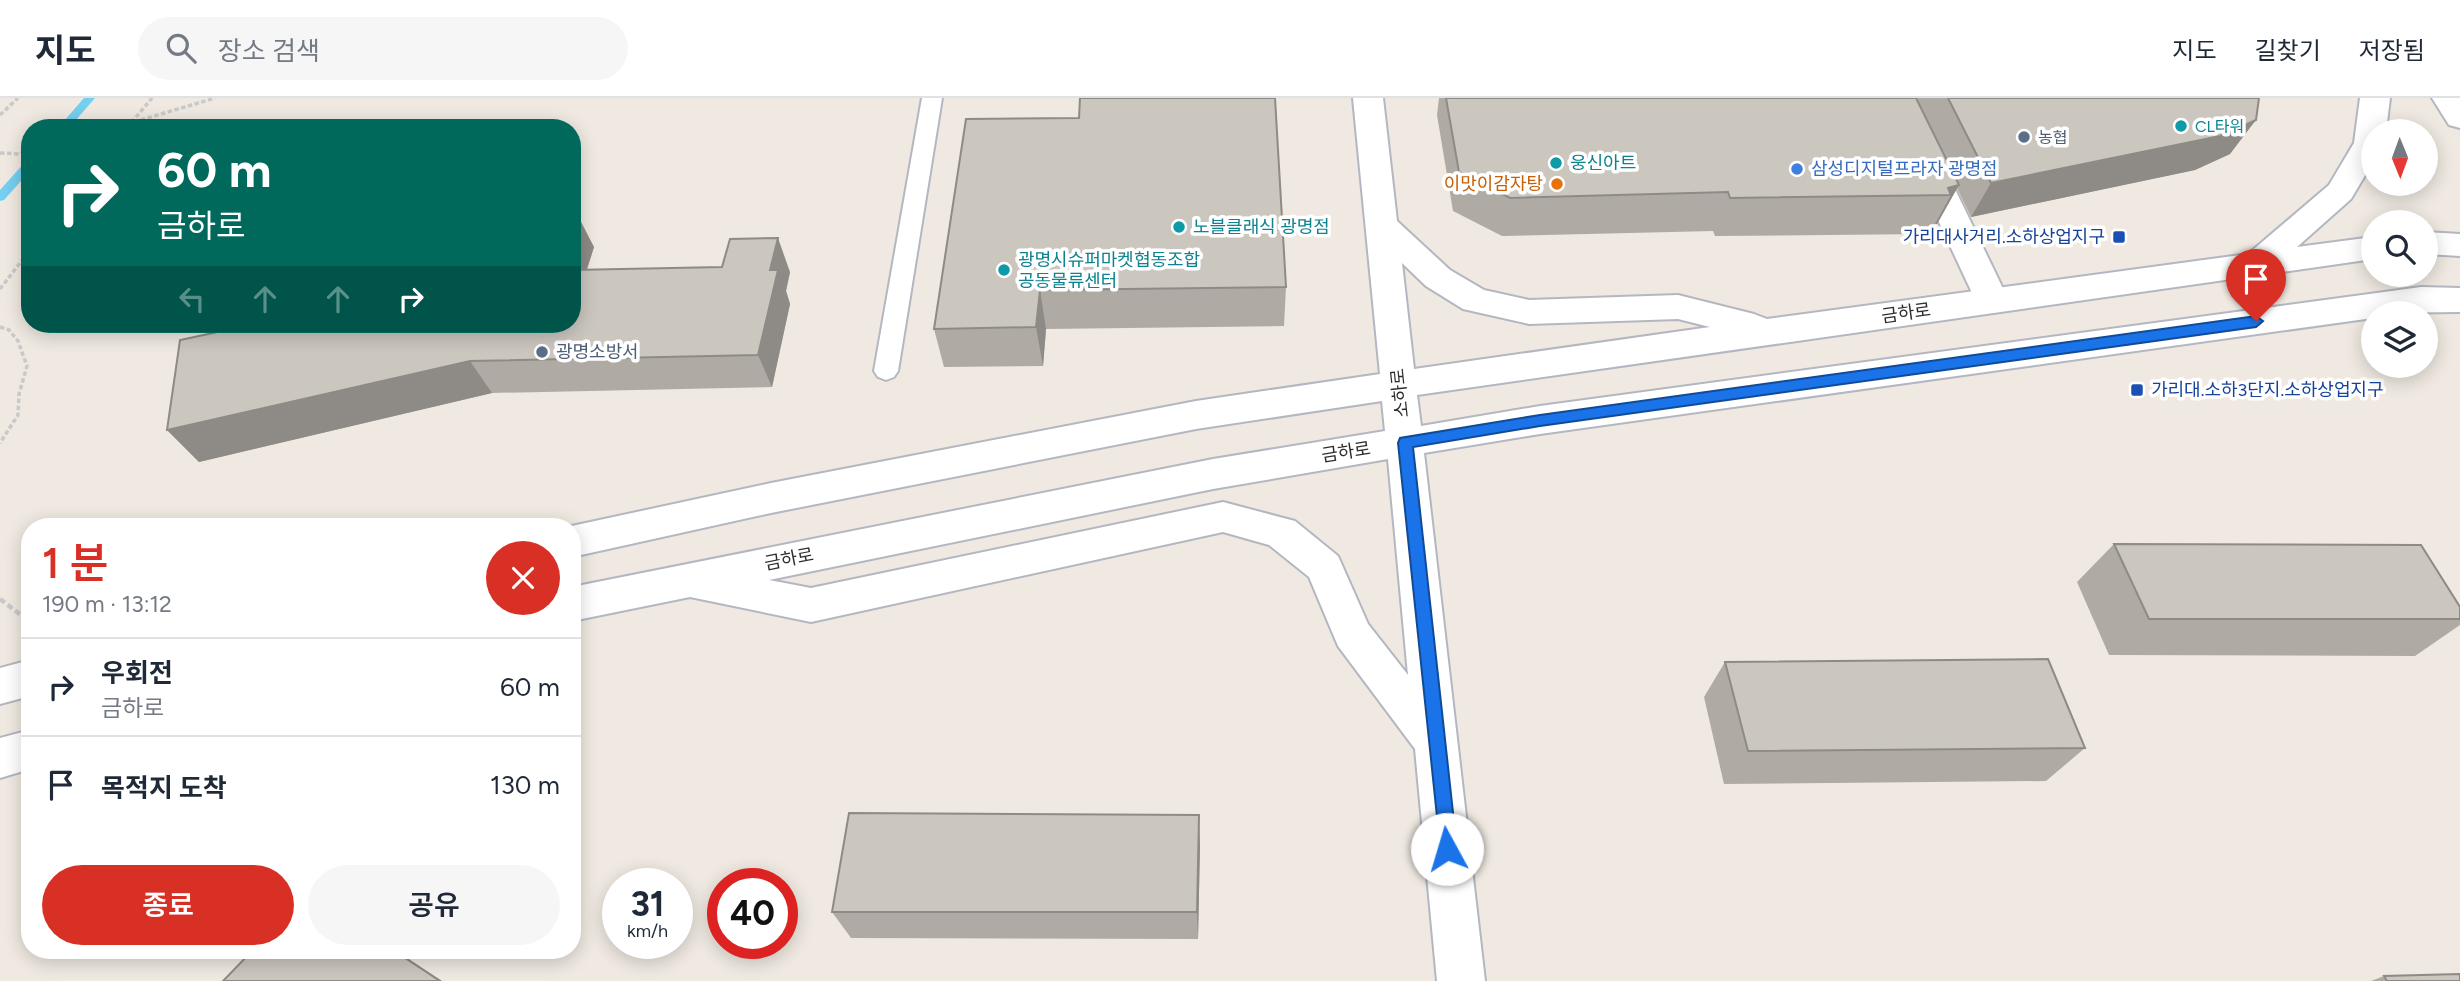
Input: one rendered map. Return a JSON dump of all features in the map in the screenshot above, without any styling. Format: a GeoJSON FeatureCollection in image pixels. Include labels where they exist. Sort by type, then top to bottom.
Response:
{"type":"FeatureCollection","features":[{"type":"Feature","properties":{"kind":"main road","name":"소하로"},"geometry":{"type":"LineString","coordinates":[[1368,98],[1461,981]]}},
{"type":"Feature","properties":{"kind":"main road"},"geometry":{"type":"LineString","coordinates":[[1896,98],[1992,301]]}},
{"type":"Feature","properties":{"kind":"main road"},"geometry":{"type":"LineString","coordinates":[[2257,264],[2340,192],[2368,143],[2375,98]]}},
{"type":"Feature","properties":{"kind":"main road"},"geometry":{"type":"LineString","coordinates":[[2447,98],[2460,118]]}},
{"type":"Feature","properties":{"kind":"main road"},"geometry":{"type":"LineString","coordinates":[[1381,225],[1438,278],[1475,300],[1529,312],[1678,307],[1773,331]]}},
{"type":"Feature","properties":{"kind":"main road"},"geometry":{"type":"LineString","coordinates":[[2438,244],[2460,245]]}},
{"type":"Feature","properties":{"kind":"main road","name":"금하로"},"geometry":{"type":"LineString","coordinates":[[581,539],[1196,415],[2361,250]]}},
{"type":"Feature","properties":{"kind":"main road","name":"금하로"},"geometry":{"type":"LineString","coordinates":[[581,602],[1213,474],[1540,421],[2421,299],[2460,300]]}},
{"type":"Feature","properties":{"kind":"main road"},"geometry":{"type":"LineString","coordinates":[[681,580],[811,605],[1223,517],[1281,532],[1325,567],[1352,634],[1436,743]]}},
{"type":"Feature","properties":{"kind":"main road"},"geometry":{"type":"LineString","coordinates":[[0,687],[21,681]]}},
{"type":"Feature","properties":{"kind":"main road"},"geometry":{"type":"LineString","coordinates":[[0,758],[21,752]]}},
{"type":"Feature","properties":{"kind":"lane"},"geometry":{"type":"LineString","coordinates":[[886,371],[932,98]]}},
{"type":"Feature","properties":{"kind":"path"},"geometry":{"type":"LineString","coordinates":[[0,115],[18,98]]}},
{"type":"Feature","properties":{"kind":"path"},"geometry":{"type":"LineString","coordinates":[[135,119],[152,98]]}},
{"type":"Feature","properties":{"kind":"path"},"geometry":{"type":"LineString","coordinates":[[140,119],[215,98]]}},
{"type":"Feature","properties":{"kind":"path"},"geometry":{"type":"LineString","coordinates":[[0,153],[21,154]]}},
{"type":"Feature","properties":{"kind":"path"},"geometry":{"type":"LineString","coordinates":[[0,289],[21,262]]}},
{"type":"Feature","properties":{"kind":"path"},"geometry":{"type":"LineString","coordinates":[[0,327],[9,330],[18,341],[27,366],[19,394],[18,415],[0,443]]}},
{"type":"Feature","properties":{"kind":"path"},"geometry":{"type":"LineString","coordinates":[[0,598],[21,615]]}},
{"type":"Feature","properties":{"kind":"building"},"geometry":{"type":"Polygon","coordinates":[[[1080,98],[1275,98],[1286,287],[1040,290],[1036,327],[934,329],[966,119],[1079,118],[1080,98]]]}},
{"type":"Feature","properties":{"kind":"building"},"geometry":{"type":"Polygon","coordinates":[[[1446,98],[1916,98],[1959,185],[1948,188],[1951,195],[1730,198],[1728,192],[1510,198],[1459,172],[1446,98]]]}},
{"type":"Feature","properties":{"kind":"building"},"geometry":{"type":"Polygon","coordinates":[[[1948,98],[2259,98],[2256,120],[2220,136],[1991,183],[1948,98]]]}},
{"type":"Feature","properties":{"kind":"building"},"geometry":{"type":"Polygon","coordinates":[[[778,238],[770,270],[778,270],[758,355],[470,361],[167,430],[180,340],[213,333],[581,333],[581,270],[722,267],[730,239],[778,238]]]}},
{"type":"Feature","properties":{"kind":"building"},"geometry":{"type":"Polygon","coordinates":[[[2114,544],[2421,545],[2460,607],[2460,619],[2149,619],[2114,544]]]}},
{"type":"Feature","properties":{"kind":"building"},"geometry":{"type":"Polygon","coordinates":[[[2048,659],[2085,748],[1748,751],[1725,662],[2048,659]]]}},
{"type":"Feature","properties":{"kind":"building"},"geometry":{"type":"Polygon","coordinates":[[[849,813],[1199,815],[1197,912],[832,912],[849,813]]]}},
{"type":"Feature","properties":{"kind":"building"},"geometry":{"type":"Polygon","coordinates":[[[244,959],[407,959],[440,981],[223,981],[244,959]]]}},
{"type":"Feature","properties":{"kind":"building"},"geometry":{"type":"Polygon","coordinates":[[[2460,974],[2460,981],[2387,981],[2384,976],[2460,974]]]}},
{"type":"Feature","properties":{"kind":"waterway"},"geometry":{"type":"LineString","coordinates":[[71,119],[90,98]]}},
{"type":"Feature","properties":{"kind":"waterway"},"geometry":{"type":"LineString","coordinates":[[0,197],[21,174]]}},
{"type":"Feature","properties":{"kind":"place","name":"CL타워"},"geometry":{"type":"Point","coordinates":[2181,126]}},
{"type":"Feature","properties":{"kind":"place","name":"농협"},"geometry":{"type":"Point","coordinates":[2024,137]}},
{"type":"Feature","properties":{"kind":"place","name":"웅신아트"},"geometry":{"type":"Point","coordinates":[1556,163]}},
{"type":"Feature","properties":{"kind":"place","name":"삼성디지털프라자 광명점"},"geometry":{"type":"Point","coordinates":[1797,169]}},
{"type":"Feature","properties":{"kind":"place","name":"이맛이감자탕"},"geometry":{"type":"Point","coordinates":[1557,184]}},
{"type":"Feature","properties":{"kind":"place","name":"노블클래식 광명점"},"geometry":{"type":"Point","coordinates":[1179,227]}},
{"type":"Feature","properties":{"kind":"place","name":"가리대사거리.소하상업지구"},"geometry":{"type":"Point","coordinates":[2119,237]}},
{"type":"Feature","properties":{"kind":"place","name":"광명시슈퍼마켓협동조합 공동물류센터"},"geometry":{"type":"Point","coordinates":[1004,270]}},
{"type":"Feature","properties":{"kind":"place","name":"광명소방서"},"geometry":{"type":"Point","coordinates":[542,352]}},
{"type":"Feature","properties":{"kind":"place","name":"가리대.소하3단지.소하상업지구"},"geometry":{"type":"Point","coordinates":[2137,390]}},
{"type":"Feature","properties":{"kind":"route"},"geometry":{"type":"LineString","coordinates":[[1447,849],[1405,443],[1540,421],[2256,321]]}}]}
